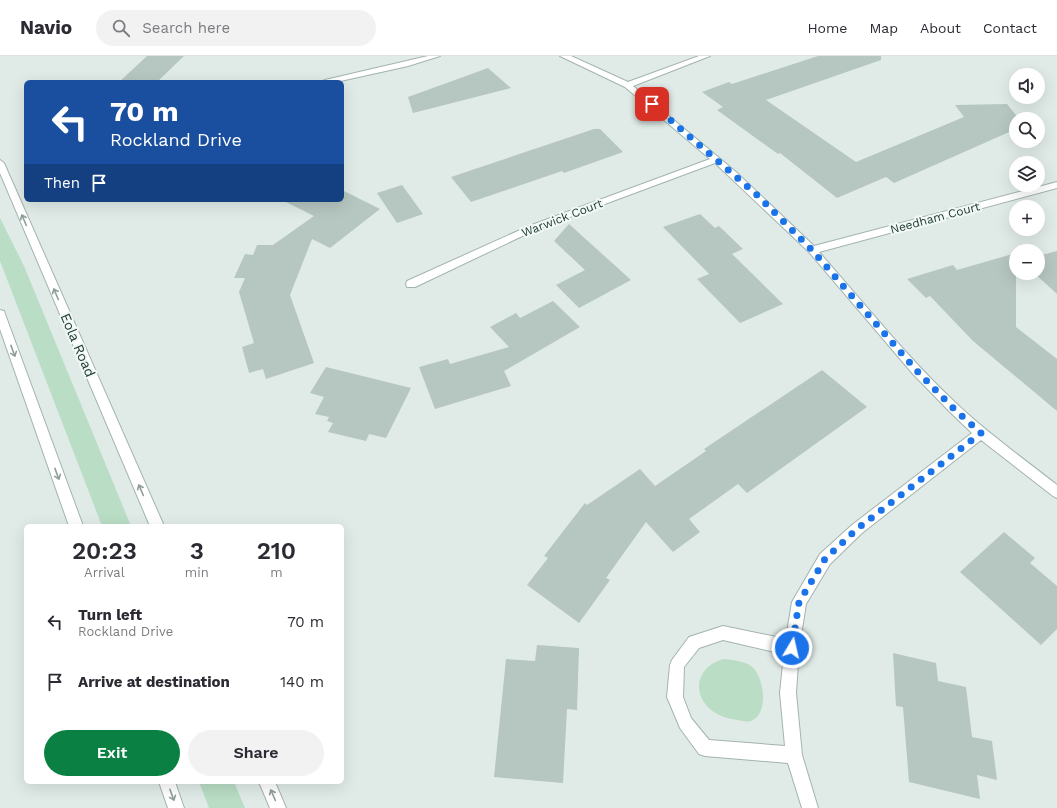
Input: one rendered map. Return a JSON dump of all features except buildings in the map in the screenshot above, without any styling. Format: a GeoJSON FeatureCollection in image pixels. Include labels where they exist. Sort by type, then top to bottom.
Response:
{"type":"FeatureCollection","features":[{"type":"Feature","properties":{"kind":"street"},"geometry":{"type":"LineString","coordinates":[[334,80],[408,64],[436,56]]}},
{"type":"Feature","properties":{"kind":"street"},"geometry":{"type":"LineString","coordinates":[[564,56],[589,66],[628,85],[756,194],[812,250],[917,371],[955,410],[981,433],[1057,492]]}},
{"type":"Feature","properties":{"kind":"street"},"geometry":{"type":"LineString","coordinates":[[628,85],[670,68],[706,56]]}},
{"type":"Feature","properties":{"kind":"street","name":"Warwick Court"},"geometry":{"type":"LineString","coordinates":[[411,284],[532,228],[716,160]]}},
{"type":"Feature","properties":{"kind":"street","name":"Eola Road"},"geometry":{"type":"LineString","coordinates":[[0,163],[156,524]]}},
{"type":"Feature","properties":{"kind":"street","name":"Needham Court"},"geometry":{"type":"LineString","coordinates":[[812,250],[1057,185]]}},
{"type":"Feature","properties":{"kind":"street"},"geometry":{"type":"LineString","coordinates":[[0,314],[75,524]]}},
{"type":"Feature","properties":{"kind":"street"},"geometry":{"type":"LineString","coordinates":[[810,808],[794,756],[788,693],[792,648],[799,602],[825,559],[857,529],[981,433]]}},
{"type":"Feature","properties":{"kind":"street"},"geometry":{"type":"LineString","coordinates":[[792,648],[723,633],[694,642],[677,665],[675,698],[685,723],[705,748],[794,756]]}},
{"type":"Feature","properties":{"kind":"street"},"geometry":{"type":"LineString","coordinates":[[168,784],[176,808]]}},
{"type":"Feature","properties":{"kind":"street"},"geometry":{"type":"LineString","coordinates":[[268,784],[278,808]]}},
{"type":"Feature","properties":{"kind":"green space"},"geometry":{"type":"Polygon","coordinates":[[[0,218],[24,266],[130,524],[101,524],[0,261],[0,218]]]}},
{"type":"Feature","properties":{"kind":"green space"},"geometry":{"type":"Polygon","coordinates":[[[724,659],[748,664],[759,677],[762,685],[763,702],[758,716],[751,721],[746,722],[731,719],[716,714],[704,702],[700,694],[700,680],[703,673],[715,662],[724,659]]]}},
{"type":"Feature","properties":{"kind":"green space"},"geometry":{"type":"Polygon","coordinates":[[[200,784],[235,784],[245,808],[209,808],[200,784]]]}},
{"type":"Feature","properties":{"kind":"route"},"geometry":{"type":"LineString","coordinates":[[652,104],[756,194],[812,250],[917,371],[955,410],[981,433],[857,529],[825,559],[799,602],[792,648]]}}]}
